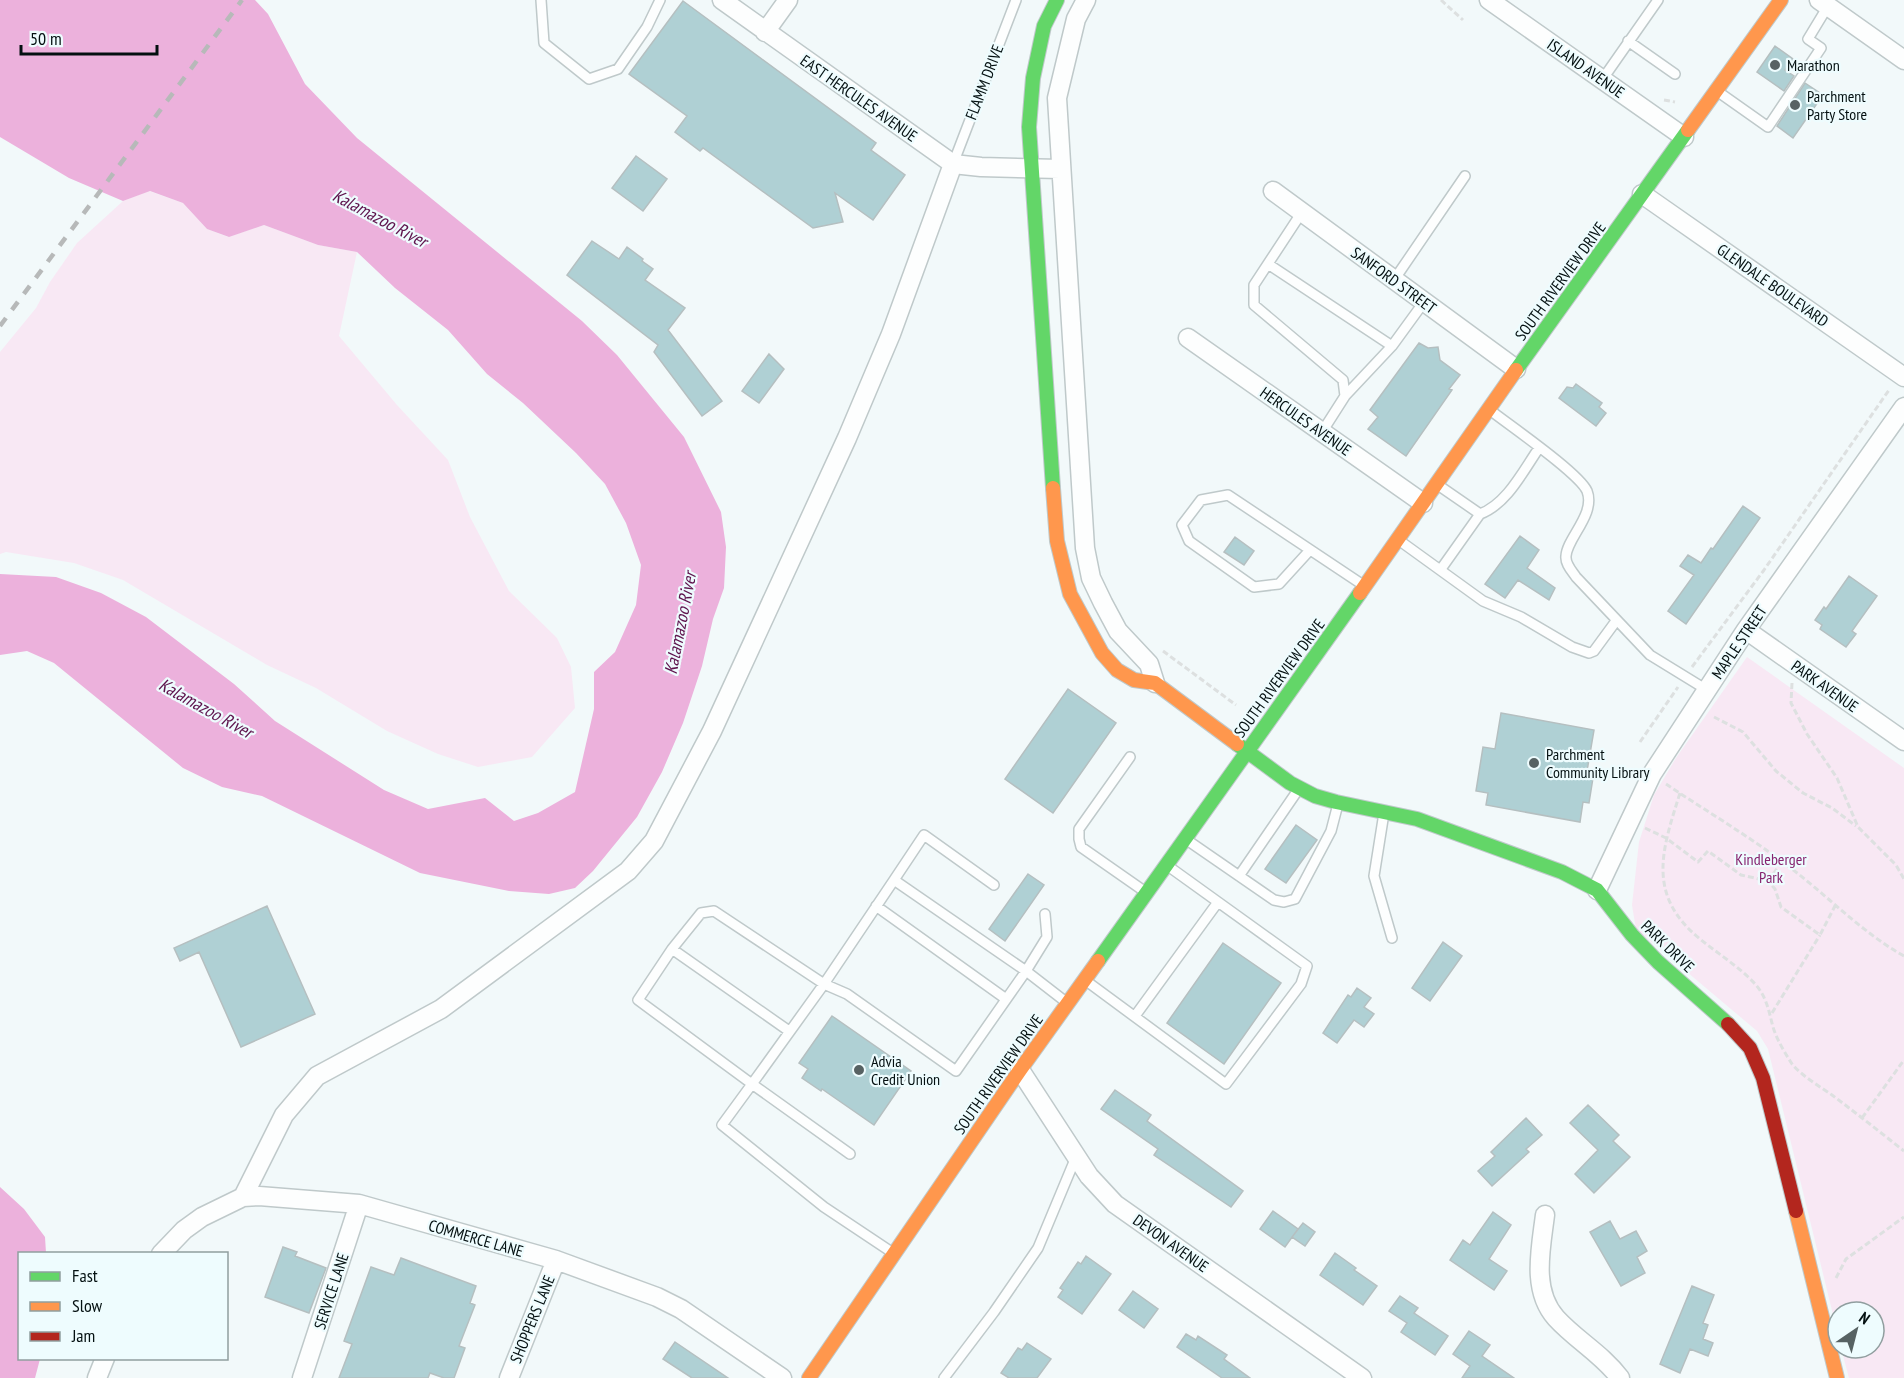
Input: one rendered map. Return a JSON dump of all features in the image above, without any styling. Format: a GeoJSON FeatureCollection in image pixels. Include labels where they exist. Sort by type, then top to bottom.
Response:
{"type":"FeatureCollection","features":[{"type":"Feature","properties":{"kind":"street","name":"EAST HERCULES AVENUE"},"geometry":{"type":"LineString","coordinates":[[722,0],[953,164]]}},
{"type":"Feature","properties":{"kind":"street"},"geometry":{"type":"LineString","coordinates":[[765,32],[788,0]]}},
{"type":"Feature","properties":{"kind":"street"},"geometry":{"type":"LineString","coordinates":[[1057,0],[1044,26],[1033,78],[1029,127],[1057,541],[1070,594],[1102,653],[1117,670],[1134,680],[1155,683],[1149,664],[1118,631],[1103,603],[1091,578],[1085,548],[1056,98],[1076,19],[1086,0]]}},
{"type":"Feature","properties":{"kind":"street","name":"ISLAND AVENUE"},"geometry":{"type":"LineString","coordinates":[[1489,0],[1684,137]]}},
{"type":"Feature","properties":{"kind":"street","name":"SOUTH RIVERVIEW DRIVE"},"geometry":{"type":"LineString","coordinates":[[809,1378],[1020,1070],[1365,586],[1516,369],[1781,0]]}},
{"type":"Feature","properties":{"kind":"street"},"geometry":{"type":"LineString","coordinates":[[1824,3],[1904,60]]}},
{"type":"Feature","properties":{"kind":"street"},"geometry":{"type":"LineString","coordinates":[[243,1197],[284,1115],[317,1076],[441,1009],[628,871],[654,841],[712,731],[847,438],[891,334],[953,164],[1060,169]]}},
{"type":"Feature","properties":{"kind":"street","name":"SANFORD STREET"},"geometry":{"type":"LineString","coordinates":[[1273,191],[1516,369]]}},
{"type":"Feature","properties":{"kind":"street","name":"GLENDALE BOULEVARD"},"geometry":{"type":"LineString","coordinates":[[1642,194],[1904,377]]}},
{"type":"Feature","properties":{"kind":"street","name":"HERCULES AVENUE"},"geometry":{"type":"LineString","coordinates":[[1188,338],[1423,503]]}},
{"type":"Feature","properties":{"kind":"street","name":"MAPLE STREET"},"geometry":{"type":"LineString","coordinates":[[1597,890],[1652,774],[1746,630],[1904,407]]}},
{"type":"Feature","properties":{"kind":"street","name":"PARK AVENUE"},"geometry":{"type":"LineString","coordinates":[[1746,630],[1904,741]]}},
{"type":"Feature","properties":{"kind":"street","name":"PARK DRIVE"},"geometry":{"type":"LineString","coordinates":[[1155,683],[1300,788],[1323,799],[1398,812],[1562,872],[1597,890],[1632,935],[1658,962],[1729,1025],[1750,1048],[1763,1078],[1837,1378]]}},
{"type":"Feature","properties":{"kind":"street","name":"DEVON AVENUE"},"geometry":{"type":"LineString","coordinates":[[1020,1070],[1089,1176],[1115,1204],[1362,1378]]}},
{"type":"Feature","properties":{"kind":"street","name":"COMMERCE LANE"},"geometry":{"type":"LineString","coordinates":[[163,1252],[184,1230],[202,1217],[243,1197],[260,1196],[359,1204],[556,1260],[635,1287],[681,1309],[782,1378]]}},
{"type":"Feature","properties":{"kind":"street","name":"SERVICE LANE"},"geometry":{"type":"LineString","coordinates":[[302,1378],[359,1204]]}},
{"type":"Feature","properties":{"kind":"street"},"geometry":{"type":"LineString","coordinates":[[1545,1215],[1539,1274],[1544,1298],[1555,1317],[1608,1363],[1620,1378]]}},
{"type":"Feature","properties":{"kind":"street","name":"SHOPPERS LANE"},"geometry":{"type":"LineString","coordinates":[[509,1378],[556,1260]]}},
{"type":"Feature","properties":{"kind":"street"},"geometry":{"type":"LineString","coordinates":[[97,1378],[105,1360]]}},
{"type":"Feature","properties":{"kind":"lane"},"geometry":{"type":"LineString","coordinates":[[540,0],[544,43],[589,79],[618,69],[647,27],[660,0]]}},
{"type":"Feature","properties":{"kind":"lane","name":"FLAMM DRIVE"},"geometry":{"type":"LineString","coordinates":[[953,164],[1016,0]]}},
{"type":"Feature","properties":{"kind":"lane"},"geometry":{"type":"LineString","coordinates":[[1602,80],[1658,0]]}},
{"type":"Feature","properties":{"kind":"lane"},"geometry":{"type":"LineString","coordinates":[[1717,91],[1768,126],[1821,48],[1808,39],[1824,3]]}},
{"type":"Feature","properties":{"kind":"lane"},"geometry":{"type":"LineString","coordinates":[[1628,41],[1675,74]]}},
{"type":"Feature","properties":{"kind":"lane"},"geometry":{"type":"LineString","coordinates":[[1394,280],[1465,176]]}},
{"type":"Feature","properties":{"kind":"lane"},"geometry":{"type":"LineString","coordinates":[[1302,212],[1254,285],[1254,305],[1343,380],[1345,396]]}},
{"type":"Feature","properties":{"kind":"lane"},"geometry":{"type":"LineString","coordinates":[[1268,264],[1392,346]]}},
{"type":"Feature","properties":{"kind":"lane"},"geometry":{"type":"LineString","coordinates":[[1322,432],[1345,396],[1392,346],[1424,303]]}},
{"type":"Feature","properties":{"kind":"lane"},"geometry":{"type":"LineString","coordinates":[[1488,409],[1573,474],[1586,488],[1589,499],[1583,521],[1566,555],[1567,564],[1576,577],[1650,655],[1707,690]]}},
{"type":"Feature","properties":{"kind":"lane"},"geometry":{"type":"LineString","coordinates":[[1441,569],[1480,514],[1489,511],[1511,489],[1539,448]]}},
{"type":"Feature","properties":{"kind":"lane"},"geometry":{"type":"LineString","coordinates":[[1437,484],[1480,514]]}},
{"type":"Feature","properties":{"kind":"lane"},"geometry":{"type":"LineString","coordinates":[[1310,550],[1279,584],[1254,587],[1189,541],[1182,525],[1201,500],[1228,495],[1365,586]]}},
{"type":"Feature","properties":{"kind":"lane"},"geometry":{"type":"LineString","coordinates":[[1398,539],[1483,601],[1521,617],[1572,647],[1589,653],[1594,651],[1616,621]]}},
{"type":"Feature","properties":{"kind":"lane"},"geometry":{"type":"LineString","coordinates":[[1130,757],[1079,829],[1078,839],[1081,847],[1146,893]]}},
{"type":"Feature","properties":{"kind":"lane"},"geometry":{"type":"LineString","coordinates":[[1239,876],[1300,788]]}},
{"type":"Feature","properties":{"kind":"lane"},"geometry":{"type":"LineString","coordinates":[[1185,838],[1274,900],[1284,902],[1295,899],[1331,831],[1339,803]]}},
{"type":"Feature","properties":{"kind":"lane"},"geometry":{"type":"LineString","coordinates":[[1384,810],[1374,876],[1392,938]]}},
{"type":"Feature","properties":{"kind":"lane"},"geometry":{"type":"LineString","coordinates":[[894,1254],[824,1207],[722,1125],[824,984],[924,835],[994,885]]}},
{"type":"Feature","properties":{"kind":"lane"},"geometry":{"type":"LineString","coordinates":[[1085,980],[1226,1084],[1301,984],[1307,966],[1166,865]]}},
{"type":"Feature","properties":{"kind":"lane"},"geometry":{"type":"LineString","coordinates":[[894,880],[1026,971],[1068,1004]]}},
{"type":"Feature","properties":{"kind":"lane"},"geometry":{"type":"LineString","coordinates":[[1138,1019],[1218,902]]}},
{"type":"Feature","properties":{"kind":"lane"},"geometry":{"type":"LineString","coordinates":[[876,906],[1006,999]]}},
{"type":"Feature","properties":{"kind":"lane"},"geometry":{"type":"LineString","coordinates":[[850,1154],[638,1000],[672,949],[701,913],[714,911],[824,984],[847,994],[956,1071],[1047,937],[1045,914]]}},
{"type":"Feature","properties":{"kind":"lane"},"geometry":{"type":"LineString","coordinates":[[672,949],[789,1031]]}},
{"type":"Feature","properties":{"kind":"lane"},"geometry":{"type":"LineString","coordinates":[[944,1378],[994,1312],[1038,1248],[1076,1157]]}},
{"type":"Feature","properties":{"kind":"path"},"geometry":{"type":"LineString","coordinates":[[1441,0],[1463,20]]}},
{"type":"Feature","properties":{"kind":"path"},"geometry":{"type":"LineString","coordinates":[[1640,742],[1890,390]]}},
{"type":"Feature","properties":{"kind":"path"},"geometry":{"type":"LineString","coordinates":[[1157,646],[1236,705]]}},
{"type":"Feature","properties":{"kind":"path"},"geometry":{"type":"LineString","coordinates":[[1793,663],[1791,703],[1807,734],[1836,778],[1858,827]]}},
{"type":"Feature","properties":{"kind":"path"},"geometry":{"type":"LineString","coordinates":[[1714,717],[1743,732],[1776,771],[1803,793],[1832,808],[1858,827],[1896,865],[1904,879]]}},
{"type":"Feature","properties":{"kind":"path"},"geometry":{"type":"LineString","coordinates":[[1652,774],[1782,862],[1882,943],[1904,956]]}},
{"type":"Feature","properties":{"kind":"path"},"geometry":{"type":"LineString","coordinates":[[1680,793],[1666,838],[1662,869],[1667,898],[1672,908],[1697,936],[1756,985],[1764,996],[1771,1014],[1773,1028],[1793,1065],[1904,1151]]}},
{"type":"Feature","properties":{"kind":"path"},"geometry":{"type":"LineString","coordinates":[[1630,821],[1666,838],[1698,862],[1708,851],[1741,875],[1767,881],[1775,889],[1781,907],[1820,936]]}},
{"type":"Feature","properties":{"kind":"path"},"geometry":{"type":"LineString","coordinates":[[1767,881],[1782,862]]}},
{"type":"Feature","properties":{"kind":"path"},"geometry":{"type":"LineString","coordinates":[[1771,1014],[1820,936],[1836,904]]}},
{"type":"Feature","properties":{"kind":"path"},"geometry":{"type":"LineString","coordinates":[[1862,1118],[1904,1060]]}},
{"type":"Feature","properties":{"kind":"path"},"geometry":{"type":"LineString","coordinates":[[1834,1283],[1846,1259],[1904,1217]]}},
{"type":"Feature","properties":{"kind":"green space"},"geometry":{"type":"Polygon","coordinates":[[[149,191],[183,203],[207,229],[228,237],[264,225],[318,245],[357,252],[339,336],[397,405],[448,460],[470,517],[509,591],[557,638],[571,667],[575,708],[532,757],[478,767],[438,754],[387,731],[316,688],[267,665],[123,580],[74,563],[6,552],[0,554],[0,352],[36,308],[50,282],[77,243],[123,201],[149,191]]]}},
{"type":"Feature","properties":{"kind":"green space","name":"Kindleberger Park"},"geometry":{"type":"Polygon","coordinates":[[[1747,657],[1904,768],[1904,1378],[1849,1378],[1844,1360],[1886,1360],[1886,1300],[1829,1300],[1768,1049],[1757,1031],[1636,929],[1632,905],[1639,842],[1654,795],[1676,758],[1747,657]]]}},
{"type":"Feature","properties":{"kind":"water","name":"Kalamazoo River"},"geometry":{"type":"Polygon","coordinates":[[[0,0],[255,0],[268,14],[305,84],[357,138],[582,321],[617,355],[684,437],[721,512],[726,547],[724,588],[683,723],[662,772],[637,817],[593,871],[575,888],[549,894],[509,891],[420,873],[262,796],[222,787],[183,768],[54,663],[27,651],[0,655],[0,574],[56,577],[101,593],[146,617],[234,684],[275,721],[384,790],[428,809],[485,798],[514,821],[538,813],[575,792],[594,709],[594,672],[615,652],[636,605],[641,565],[626,523],[605,484],[523,403],[487,374],[448,330],[395,288],[357,252],[318,245],[264,225],[229,237],[207,229],[183,203],[150,191],[123,201],[69,178],[0,137],[0,0]]]}},
{"type":"Feature","properties":{"kind":"water"},"geometry":{"type":"Polygon","coordinates":[[[0,1187],[24,1209],[45,1237],[46,1252],[18,1252],[18,1360],[40,1360],[35,1378],[0,1378],[0,1187]]]}},
{"type":"Feature","properties":{"kind":"building"},"geometry":{"type":"Polygon","coordinates":[[[683,1],[876,143],[871,150],[905,175],[873,220],[835,193],[843,222],[813,228],[703,148],[700,151],[675,132],[687,116],[629,74],[683,1]]]}},
{"type":"Feature","properties":{"kind":"building"},"geometry":{"type":"Polygon","coordinates":[[[1775,46],[1793,59],[1785,70],[1794,76],[1784,91],[1757,72],[1775,46]]]}},
{"type":"Feature","properties":{"kind":"building"},"geometry":{"type":"Polygon","coordinates":[[[1805,83],[1823,95],[1793,138],[1777,126],[1805,83]]]}},
{"type":"Feature","properties":{"kind":"building"},"geometry":{"type":"Polygon","coordinates":[[[636,156],[667,179],[643,211],[612,188],[636,156]]]}},
{"type":"Feature","properties":{"kind":"building"},"geometry":{"type":"Polygon","coordinates":[[[592,241],[619,259],[627,247],[653,269],[645,280],[685,308],[668,330],[722,401],[702,416],[654,352],[658,345],[567,275],[592,241]]]}},
{"type":"Feature","properties":{"kind":"building"},"geometry":{"type":"Polygon","coordinates":[[[1419,343],[1428,348],[1438,347],[1440,360],[1460,375],[1406,456],[1368,429],[1378,417],[1370,410],[1419,343]]]}},
{"type":"Feature","properties":{"kind":"building"},"geometry":{"type":"Polygon","coordinates":[[[769,354],[784,369],[759,403],[742,391],[769,354]]]}},
{"type":"Feature","properties":{"kind":"building"},"geometry":{"type":"Polygon","coordinates":[[[1576,384],[1602,403],[1599,407],[1606,413],[1596,426],[1559,398],[1567,387],[1573,388],[1576,384]]]}},
{"type":"Feature","properties":{"kind":"building"},"geometry":{"type":"Polygon","coordinates":[[[1743,506],[1760,518],[1686,624],[1668,611],[1694,575],[1680,566],[1688,555],[1701,563],[1743,506]]]}},
{"type":"Feature","properties":{"kind":"building"},"geometry":{"type":"Polygon","coordinates":[[[1520,536],[1539,550],[1527,568],[1555,588],[1549,600],[1518,580],[1505,598],[1485,584],[1520,536]]]}},
{"type":"Feature","properties":{"kind":"building"},"geometry":{"type":"Polygon","coordinates":[[[1235,537],[1254,551],[1244,565],[1224,552],[1235,537]]]}},
{"type":"Feature","properties":{"kind":"building"},"geometry":{"type":"Polygon","coordinates":[[[1849,576],[1877,596],[1852,631],[1856,634],[1846,647],[1820,629],[1822,625],[1815,620],[1824,607],[1826,609],[1849,576]]]}},
{"type":"Feature","properties":{"kind":"building"},"geometry":{"type":"Polygon","coordinates":[[[1068,689],[1116,723],[1053,813],[1005,779],[1068,689]]]}},
{"type":"Feature","properties":{"kind":"building","name":"Parchment Community Library"},"geometry":{"type":"Polygon","coordinates":[[[1501,713],[1594,730],[1586,777],[1593,778],[1589,803],[1583,802],[1580,822],[1486,805],[1488,793],[1476,791],[1483,747],[1495,749],[1501,713]]]}},
{"type":"Feature","properties":{"kind":"building"},"geometry":{"type":"Polygon","coordinates":[[[1296,825],[1317,840],[1286,883],[1265,869],[1296,825]]]}},
{"type":"Feature","properties":{"kind":"building"},"geometry":{"type":"Polygon","coordinates":[[[1028,874],[1044,885],[1005,941],[989,929],[1028,874]]]}},
{"type":"Feature","properties":{"kind":"building"},"geometry":{"type":"Polygon","coordinates":[[[267,906],[315,1014],[241,1047],[199,952],[180,961],[174,948],[267,906]]]}},
{"type":"Feature","properties":{"kind":"building"},"geometry":{"type":"Polygon","coordinates":[[[1443,942],[1462,956],[1430,1001],[1412,988],[1443,942]]]}},
{"type":"Feature","properties":{"kind":"building"},"geometry":{"type":"Polygon","coordinates":[[[1223,943],[1281,983],[1224,1064],[1167,1023],[1223,943]]]}},
{"type":"Feature","properties":{"kind":"building"},"geometry":{"type":"Polygon","coordinates":[[[1357,988],[1371,998],[1364,1007],[1374,1014],[1364,1027],[1354,1020],[1337,1043],[1323,1033],[1348,995],[1351,997],[1357,988]]]}},
{"type":"Feature","properties":{"kind":"building","name":"Advia Credit Union"},"geometry":{"type":"Polygon","coordinates":[[[832,1016],[911,1071],[874,1125],[802,1078],[808,1069],[799,1063],[832,1016]]]}},
{"type":"Feature","properties":{"kind":"building"},"geometry":{"type":"Polygon","coordinates":[[[1115,1090],[1151,1115],[1147,1121],[1243,1191],[1231,1207],[1154,1155],[1158,1149],[1101,1109],[1115,1090]]]}},
{"type":"Feature","properties":{"kind":"building"},"geometry":{"type":"Polygon","coordinates":[[[1588,1105],[1619,1135],[1613,1141],[1630,1157],[1594,1193],[1575,1174],[1598,1150],[1570,1123],[1588,1105]]]}},
{"type":"Feature","properties":{"kind":"building"},"geometry":{"type":"Polygon","coordinates":[[[1526,1118],[1542,1135],[1526,1149],[1529,1152],[1492,1186],[1478,1171],[1495,1156],[1491,1152],[1526,1118]]]}},
{"type":"Feature","properties":{"kind":"building"},"geometry":{"type":"Polygon","coordinates":[[[1273,1211],[1298,1229],[1285,1247],[1260,1229],[1273,1211]]]}},
{"type":"Feature","properties":{"kind":"building"},"geometry":{"type":"Polygon","coordinates":[[[1493,1212],[1511,1225],[1489,1259],[1507,1271],[1494,1290],[1450,1260],[1463,1240],[1470,1245],[1493,1212]]]}},
{"type":"Feature","properties":{"kind":"building"},"geometry":{"type":"Polygon","coordinates":[[[1610,1221],[1620,1239],[1636,1231],[1647,1251],[1637,1257],[1645,1273],[1621,1286],[1590,1232],[1610,1221]]]}},
{"type":"Feature","properties":{"kind":"building"},"geometry":{"type":"Polygon","coordinates":[[[1303,1223],[1315,1232],[1305,1246],[1292,1237],[1303,1223]]]}},
{"type":"Feature","properties":{"kind":"building"},"geometry":{"type":"Polygon","coordinates":[[[283,1247],[297,1252],[295,1256],[326,1268],[309,1313],[265,1297],[283,1247]]]}},
{"type":"Feature","properties":{"kind":"building"},"geometry":{"type":"Polygon","coordinates":[[[1335,1253],[1377,1286],[1363,1305],[1320,1275],[1335,1253]]]}},
{"type":"Feature","properties":{"kind":"building"},"geometry":{"type":"Polygon","coordinates":[[[1086,1256],[1111,1274],[1082,1314],[1058,1297],[1063,1290],[1060,1288],[1078,1262],[1081,1264],[1086,1256]]]}},
{"type":"Feature","properties":{"kind":"building"},"geometry":{"type":"Polygon","coordinates":[[[401,1258],[476,1286],[470,1303],[475,1305],[459,1346],[465,1348],[454,1378],[444,1378],[430,1373],[428,1378],[339,1378],[352,1344],[344,1341],[371,1267],[394,1275],[401,1258]]]}},
{"type":"Feature","properties":{"kind":"building"},"geometry":{"type":"Polygon","coordinates":[[[1692,1286],[1714,1295],[1703,1323],[1708,1325],[1703,1339],[1713,1343],[1708,1356],[1690,1349],[1680,1373],[1660,1364],[1692,1286]]]}},
{"type":"Feature","properties":{"kind":"building"},"geometry":{"type":"Polygon","coordinates":[[[1133,1291],[1158,1309],[1144,1328],[1119,1310],[1133,1291]]]}},
{"type":"Feature","properties":{"kind":"building"},"geometry":{"type":"Polygon","coordinates":[[[1400,1296],[1418,1308],[1414,1313],[1448,1336],[1435,1355],[1401,1332],[1407,1323],[1389,1311],[1400,1296]]]}},
{"type":"Feature","properties":{"kind":"building"},"geometry":{"type":"Polygon","coordinates":[[[1469,1331],[1490,1345],[1482,1356],[1514,1378],[1462,1378],[1470,1366],[1453,1354],[1469,1331]]]}},
{"type":"Feature","properties":{"kind":"building"},"geometry":{"type":"Polygon","coordinates":[[[1186,1334],[1196,1340],[1198,1336],[1227,1355],[1224,1359],[1250,1378],[1222,1378],[1177,1347],[1186,1334]]]}},
{"type":"Feature","properties":{"kind":"building"},"geometry":{"type":"Polygon","coordinates":[[[675,1342],[728,1378],[692,1378],[663,1359],[675,1342]]]}},
{"type":"Feature","properties":{"kind":"building"},"geometry":{"type":"Polygon","coordinates":[[[1027,1343],[1051,1359],[1037,1378],[1009,1378],[1001,1373],[1018,1348],[1022,1350],[1027,1343]]]}},
{"type":"Feature","properties":{"kind":"railway"},"geometry":{"type":"LineString","coordinates":[[0,326],[242,0]]}},
{"type":"Feature","properties":{"kind":"traffic: fast"},"geometry":{"type":"LineString","coordinates":[[1053,488],[1029,127],[1033,78],[1044,26],[1057,0]]}},
{"type":"Feature","properties":{"kind":"traffic: fast"},"geometry":{"type":"LineString","coordinates":[[1516,370],[1688,130]]}},
{"type":"Feature","properties":{"kind":"traffic: fast"},"geometry":{"type":"LineString","coordinates":[[1098,961],[1360,593]]}},
{"type":"Feature","properties":{"kind":"traffic: fast"},"geometry":{"type":"LineString","coordinates":[[1237,744],[1290,783],[1315,796],[1417,819],[1562,872],[1597,890],[1632,935],[1658,962],[1728,1024]]}},
{"type":"Feature","properties":{"kind":"traffic: slow"},"geometry":{"type":"LineString","coordinates":[[1688,130],[1781,0]]}},
{"type":"Feature","properties":{"kind":"traffic: slow"},"geometry":{"type":"LineString","coordinates":[[1360,593],[1516,370]]}},
{"type":"Feature","properties":{"kind":"traffic: slow"},"geometry":{"type":"LineString","coordinates":[[1053,488],[1057,541],[1070,594],[1102,653],[1117,670],[1134,680],[1155,683],[1237,744]]}},
{"type":"Feature","properties":{"kind":"traffic: slow"},"geometry":{"type":"LineString","coordinates":[[809,1378],[1020,1070],[1098,961]]}},
{"type":"Feature","properties":{"kind":"traffic: slow"},"geometry":{"type":"LineString","coordinates":[[1796,1211],[1837,1378]]}},
{"type":"Feature","properties":{"kind":"traffic: jam"},"geometry":{"type":"LineString","coordinates":[[1728,1024],[1750,1048],[1763,1078],[1796,1211]]}},
{"type":"Feature","properties":{"kind":"place","name":"Marathon"},"geometry":{"type":"Point","coordinates":[1775,65]}},
{"type":"Feature","properties":{"kind":"place","name":"Parchment Party Store"},"geometry":{"type":"Point","coordinates":[1795,105]}},
{"type":"Feature","properties":{"kind":"place","name":"Parchment Community Library"},"geometry":{"type":"Point","coordinates":[1534,763]}},
{"type":"Feature","properties":{"kind":"place","name":"Advia Credit Union"},"geometry":{"type":"Point","coordinates":[859,1070]}}]}
